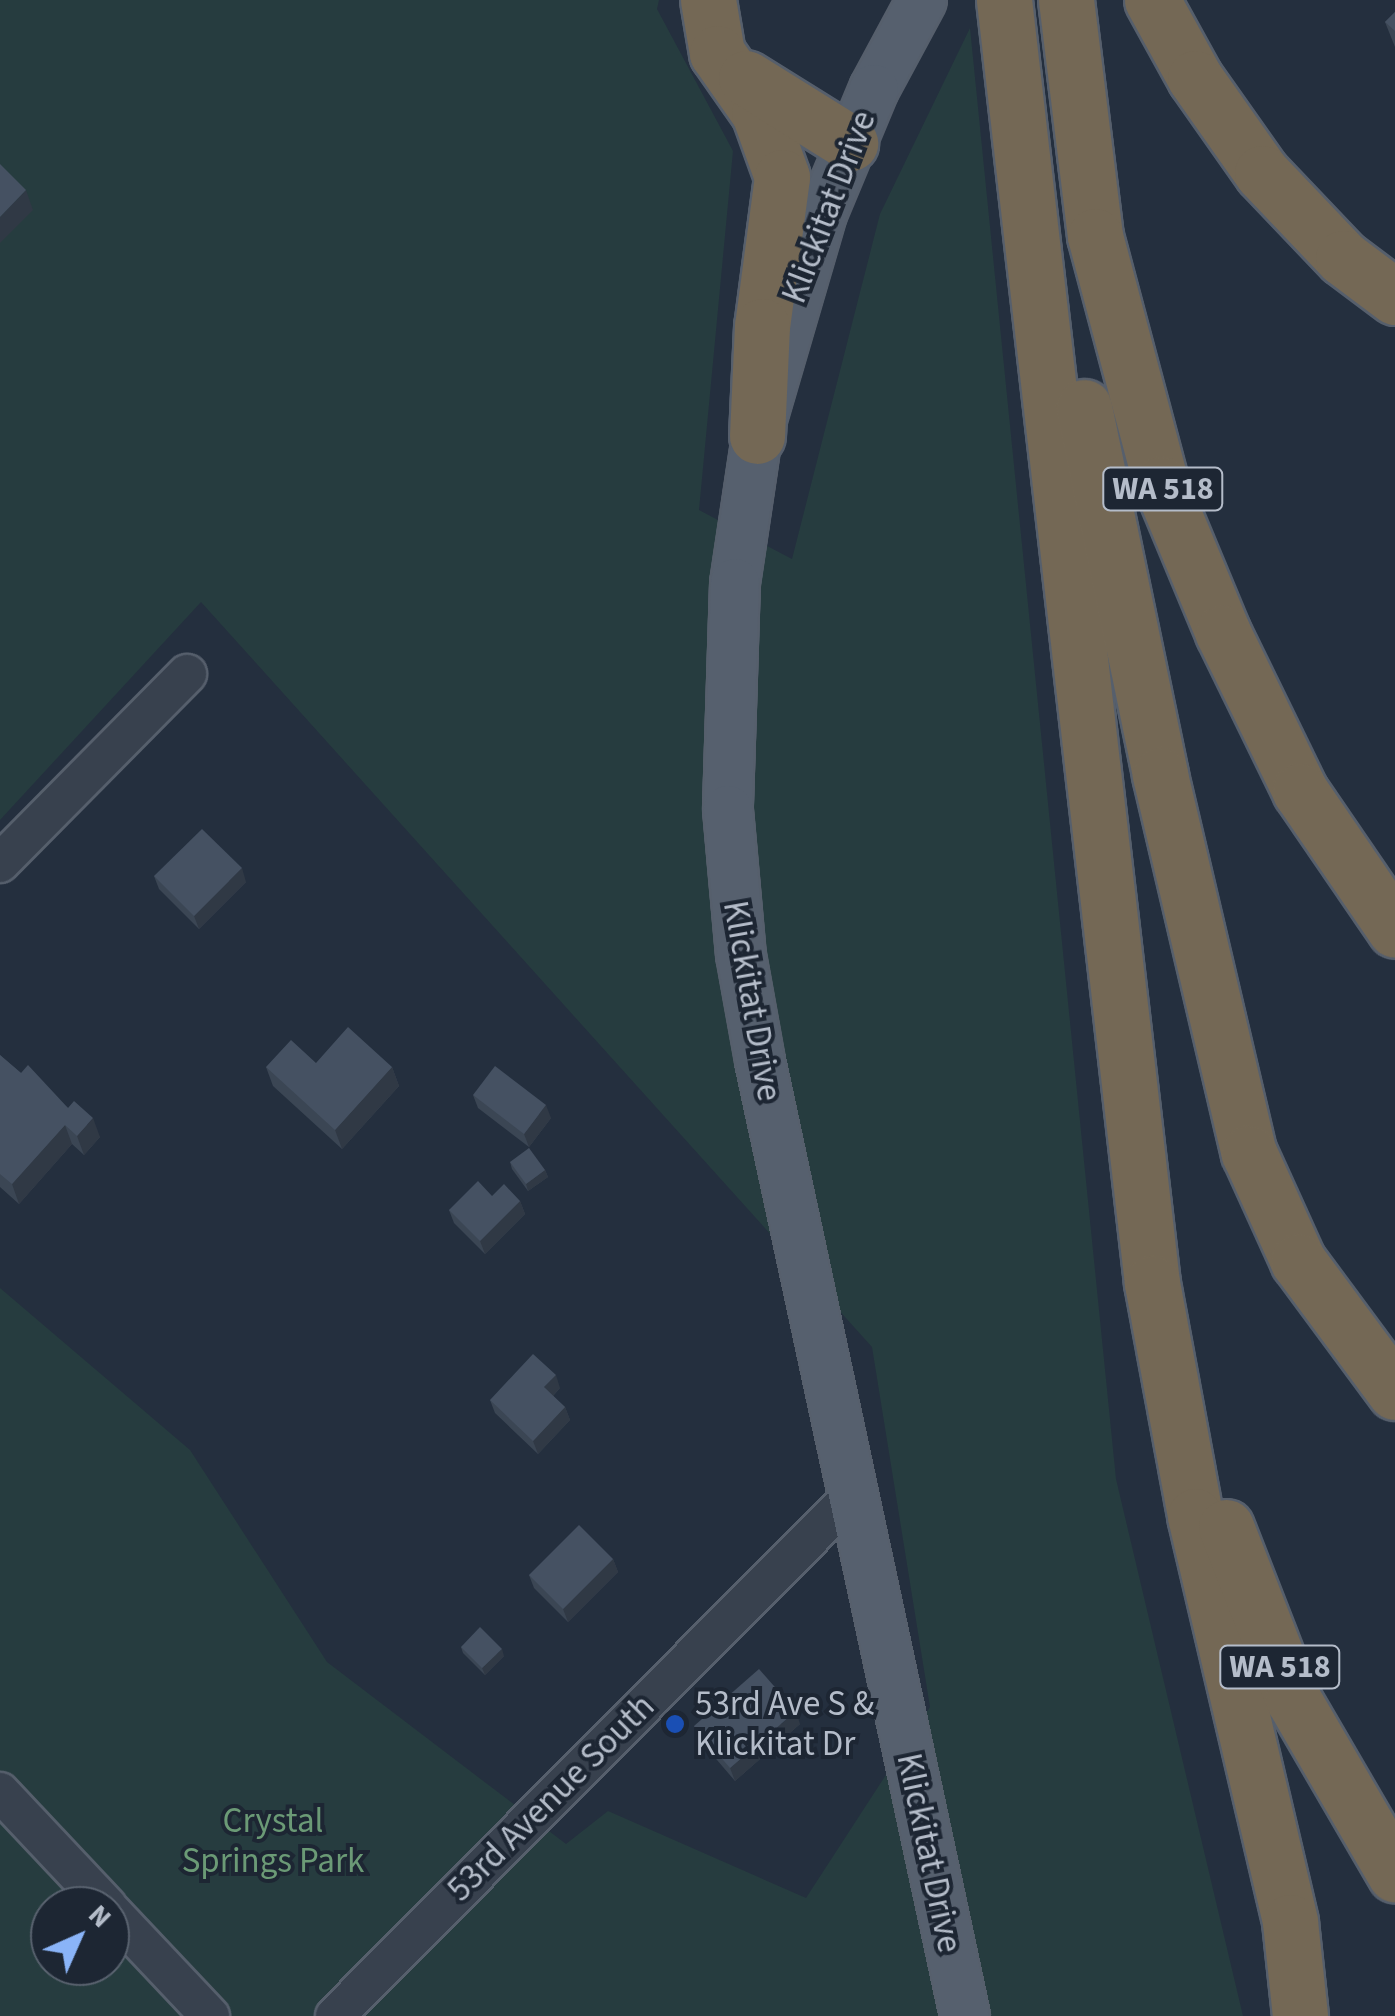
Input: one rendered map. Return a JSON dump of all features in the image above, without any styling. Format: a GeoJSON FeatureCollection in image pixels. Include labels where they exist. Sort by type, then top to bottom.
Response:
{"type":"FeatureCollection","features":[{"type":"Feature","properties":{"kind":"highway"},"geometry":{"type":"LineString","coordinates":[[708,0],[718,54],[759,113],[782,178],[762,326],[757,436]]}},
{"type":"Feature","properties":{"kind":"highway","name":"WA 518"},"geometry":{"type":"LineString","coordinates":[[1004,0],[1152,1283],[1228,1533],[1292,1699],[1395,1874]]}},
{"type":"Feature","properties":{"kind":"highway","name":"WA 518"},"geometry":{"type":"LineString","coordinates":[[1066,0],[1094,236],[1161,484],[1223,634],[1300,791],[1395,930]]}},
{"type":"Feature","properties":{"kind":"highway"},"geometry":{"type":"LineString","coordinates":[[1152,0],[1195,78],[1262,174],[1343,258],[1395,297]]}},
{"type":"Feature","properties":{"kind":"highway"},"geometry":{"type":"LineString","coordinates":[[718,54],[766,96],[850,142]]}},
{"type":"Feature","properties":{"kind":"highway"},"geometry":{"type":"LineString","coordinates":[[1013,66],[1160,776],[1249,1152],[1298,1262],[1395,1392]]}},
{"type":"Feature","properties":{"kind":"highway"},"geometry":{"type":"LineString","coordinates":[[1152,1283],[1195,1516],[1290,1922],[1300,2016]]}},
{"type":"Feature","properties":{"kind":"main road","name":"Klickitat Drive"},"geometry":{"type":"LineString","coordinates":[[922,0],[850,142],[788,313],[757,436],[728,667],[733,887],[760,1062],[965,2016]]}},
{"type":"Feature","properties":{"kind":"street"},"geometry":{"type":"LineString","coordinates":[[0,862],[187,674]]}},
{"type":"Feature","properties":{"kind":"street","name":"53rd Avenue South"},"geometry":{"type":"LineString","coordinates":[[335,2016],[852,1496]]}},
{"type":"Feature","properties":{"kind":"street"},"geometry":{"type":"LineString","coordinates":[[0,1792],[88,1886]]}},
{"type":"Feature","properties":{"kind":"street"},"geometry":{"type":"LineString","coordinates":[[130,1931],[210,2016]]}},
{"type":"Feature","properties":{"kind":"green space","name":"Crystal Springs Park"},"geometry":{"type":"Polygon","coordinates":[[[0,0],[659,0],[657,9],[733,151],[699,510],[792,559],[880,214],[970,28],[1116,1479],[1243,2016],[0,2016],[0,1288],[190,1450],[327,1662],[566,1844],[608,1811],[806,1898],[930,1707],[872,1347],[201,602],[0,820],[0,0]]]}},
{"type":"Feature","properties":{"kind":"building"},"geometry":{"type":"Polygon","coordinates":[[[1395,12],[1395,31],[1385,22],[1395,12]]]}},
{"type":"Feature","properties":{"kind":"building"},"geometry":{"type":"Polygon","coordinates":[[[0,164],[26,190],[0,217],[0,164]]]}},
{"type":"Feature","properties":{"kind":"building"},"geometry":{"type":"Polygon","coordinates":[[[202,829],[242,868],[194,916],[154,876],[202,829]]]}},
{"type":"Feature","properties":{"kind":"building"},"geometry":{"type":"Polygon","coordinates":[[[348,1027],[392,1067],[335,1130],[266,1067],[291,1040],[316,1063],[348,1027]]]}},
{"type":"Feature","properties":{"kind":"building"},"geometry":{"type":"Polygon","coordinates":[[[0,1055],[21,1073],[28,1065],[68,1108],[74,1101],[93,1118],[77,1136],[65,1125],[12,1184],[0,1174],[0,1055]]]}},
{"type":"Feature","properties":{"kind":"building"},"geometry":{"type":"Polygon","coordinates":[[[495,1066],[546,1105],[524,1134],[473,1095],[495,1066]]]}},
{"type":"Feature","properties":{"kind":"building"},"geometry":{"type":"Polygon","coordinates":[[[529,1148],[545,1170],[526,1184],[510,1162],[529,1148]]]}},
{"type":"Feature","properties":{"kind":"building"},"geometry":{"type":"Polygon","coordinates":[[[478,1181],[492,1196],[504,1184],[520,1201],[480,1241],[449,1210],[478,1181]]]}},
{"type":"Feature","properties":{"kind":"building"},"geometry":{"type":"Polygon","coordinates":[[[533,1354],[556,1375],[544,1387],[565,1407],[533,1441],[490,1400],[533,1354]]]}},
{"type":"Feature","properties":{"kind":"building"},"geometry":{"type":"Polygon","coordinates":[[[579,1525],[613,1559],[563,1609],[529,1575],[579,1525]]]}},
{"type":"Feature","properties":{"kind":"building"},"geometry":{"type":"Polygon","coordinates":[[[480,1627],[502,1649],[482,1668],[461,1647],[480,1627]]]}},
{"type":"Feature","properties":{"kind":"building"},"geometry":{"type":"Polygon","coordinates":[[[759,1669],[796,1711],[730,1768],[694,1726],[759,1669]]]}},
{"type":"Feature","properties":{"kind":"place","name":"53rd Ave S & Klickitat Dr"},"geometry":{"type":"Point","coordinates":[675,1724]}}]}
